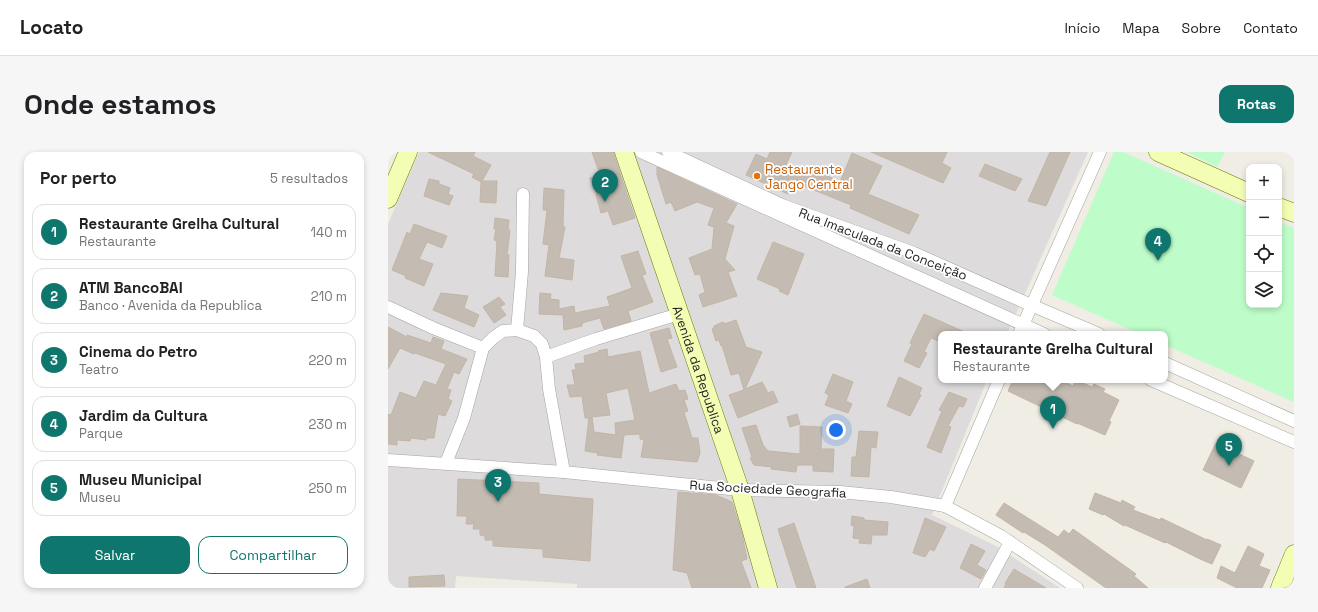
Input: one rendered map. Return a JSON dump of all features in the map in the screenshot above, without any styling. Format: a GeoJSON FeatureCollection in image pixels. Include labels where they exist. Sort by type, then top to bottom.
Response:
{"type":"FeatureCollection","features":[{"type":"Feature","properties":{"kind":"main road"},"geometry":{"type":"LineString","coordinates":[[388,198],[408,152]]}},
{"type":"Feature","properties":{"kind":"main road","name":"Avenida da Republica"},"geometry":{"type":"LineString","coordinates":[[624,152],[740,490],[768,588]]}},
{"type":"Feature","properties":{"kind":"main road"},"geometry":{"type":"LineString","coordinates":[[1158,152],[1246,192]]}},
{"type":"Feature","properties":{"kind":"main road"},"geometry":{"type":"LineString","coordinates":[[1282,208],[1294,214]]}},
{"type":"Feature","properties":{"kind":"main road"},"geometry":{"type":"LineString","coordinates":[[1280,588],[1294,554]]}},
{"type":"Feature","properties":{"kind":"street","name":"Rua Imaculada da Conceição"},"geometry":{"type":"LineString","coordinates":[[641,152],[907,271],[1020,329]]}},
{"type":"Feature","properties":{"kind":"street","name":"Rua Imaculada da Conceição"},"geometry":{"type":"LineString","coordinates":[[668,152],[782,205],[914,253],[1031,306],[1092,331]]}},
{"type":"Feature","properties":{"kind":"street"},"geometry":{"type":"LineString","coordinates":[[1020,329],[1100,152]]}},
{"type":"Feature","properties":{"kind":"street"},"geometry":{"type":"LineString","coordinates":[[517,330],[522,272],[523,194]]}},
{"type":"Feature","properties":{"kind":"street"},"geometry":{"type":"LineString","coordinates":[[907,271],[914,253]]}},
{"type":"Feature","properties":{"kind":"street"},"geometry":{"type":"LineString","coordinates":[[388,307],[433,328],[483,348]]}},
{"type":"Feature","properties":{"kind":"street"},"geometry":{"type":"LineString","coordinates":[[546,357],[596,339],[679,314]]}},
{"type":"Feature","properties":{"kind":"street"},"geometry":{"type":"LineString","coordinates":[[446,463],[464,418],[483,348],[503,331],[517,330],[534,336],[542,344],[546,357],[549,389],[564,472]]}},
{"type":"Feature","properties":{"kind":"street"},"geometry":{"type":"LineString","coordinates":[[1168,364],[1294,420]]}},
{"type":"Feature","properties":{"kind":"street"},"geometry":{"type":"LineString","coordinates":[[945,506],[998,383]]}},
{"type":"Feature","properties":{"kind":"street"},"geometry":{"type":"LineString","coordinates":[[1158,383],[1294,442]]}},
{"type":"Feature","properties":{"kind":"street"},"geometry":{"type":"LineString","coordinates":[[1223,411],[1231,393]]}},
{"type":"Feature","properties":{"kind":"street","name":"Rua Sociedade Geografia"},"geometry":{"type":"LineString","coordinates":[[388,460],[564,472],[740,490],[840,492],[891,497],[945,506],[1001,536],[1076,588]]}},
{"type":"Feature","properties":{"kind":"street"},"geometry":{"type":"LineString","coordinates":[[985,588],[1010,542]]}},
{"type":"Feature","properties":{"kind":"shaded area"},"geometry":{"type":"Polygon","coordinates":[[[419,152],[1088,152],[1008,331],[938,331],[938,383],[986,383],[932,515],[996,546],[1060,588],[577,588],[577,584],[456,576],[455,588],[388,588],[388,224],[419,152]]]}},
{"type":"Feature","properties":{"kind":"green space"},"geometry":{"type":"Polygon","coordinates":[[[1114,152],[1123,152],[1246,207],[1246,308],[1282,308],[1282,223],[1294,228],[1294,402],[1168,346],[1168,331],[1133,331],[1052,295],[1114,152]]]}},
{"type":"Feature","properties":{"kind":"green space"},"geometry":{"type":"Polygon","coordinates":[[[1187,152],[1225,152],[1217,167],[1187,152]]]}},
{"type":"Feature","properties":{"kind":"building"},"geometry":{"type":"Polygon","coordinates":[[[428,152],[475,152],[473,156],[491,165],[482,181],[497,181],[496,203],[480,202],[481,182],[472,177],[474,174],[428,152]]]}},
{"type":"Feature","properties":{"kind":"building"},"geometry":{"type":"Polygon","coordinates":[[[592,152],[613,152],[635,218],[613,225],[608,211],[601,213],[597,195],[590,178],[600,175],[592,152]]]}},
{"type":"Feature","properties":{"kind":"building"},"geometry":{"type":"Polygon","coordinates":[[[770,152],[792,152],[785,167],[805,176],[809,167],[840,182],[852,153],[882,166],[868,194],[919,215],[909,234],[850,208],[851,205],[794,182],[788,194],[746,175],[756,154],[767,159],[770,152]]]}},
{"type":"Feature","properties":{"kind":"building"},"geometry":{"type":"Polygon","coordinates":[[[871,152],[947,152],[942,163],[951,168],[943,183],[871,152]]]}},
{"type":"Feature","properties":{"kind":"building"},"geometry":{"type":"Polygon","coordinates":[[[1050,152],[1070,152],[1046,206],[1028,201],[1050,152]]]}},
{"type":"Feature","properties":{"kind":"building"},"geometry":{"type":"Polygon","coordinates":[[[985,164],[1022,179],[1015,191],[979,176],[985,164]]]}},
{"type":"Feature","properties":{"kind":"building"},"geometry":{"type":"Polygon","coordinates":[[[657,167],[737,204],[726,223],[734,226],[725,259],[735,270],[728,272],[737,296],[703,307],[699,295],[705,292],[700,274],[695,275],[689,258],[712,249],[714,227],[708,225],[714,208],[697,202],[675,211],[671,202],[666,204],[657,175],[657,167]]]}},
{"type":"Feature","properties":{"kind":"building"},"geometry":{"type":"Polygon","coordinates":[[[429,179],[439,181],[439,184],[450,188],[448,194],[453,196],[449,205],[424,196],[429,179]]]}},
{"type":"Feature","properties":{"kind":"building"},"geometry":{"type":"Polygon","coordinates":[[[544,188],[564,190],[563,227],[565,227],[559,258],[574,260],[572,280],[545,276],[549,245],[543,244],[547,210],[543,210],[544,188]]]}},
{"type":"Feature","properties":{"kind":"building"},"geometry":{"type":"Polygon","coordinates":[[[495,218],[509,220],[508,230],[510,230],[507,255],[509,255],[508,277],[495,276],[497,241],[494,240],[496,229],[494,229],[495,218]]]}},
{"type":"Feature","properties":{"kind":"building"},"geometry":{"type":"Polygon","coordinates":[[[414,224],[447,236],[442,248],[427,242],[419,259],[433,264],[424,286],[405,278],[406,276],[392,270],[407,232],[410,234],[414,224]]]}},
{"type":"Feature","properties":{"kind":"building"},"geometry":{"type":"Polygon","coordinates":[[[773,242],[804,254],[788,295],[779,291],[780,289],[757,279],[773,242]]]}},
{"type":"Feature","properties":{"kind":"building"},"geometry":{"type":"Polygon","coordinates":[[[638,251],[646,274],[642,275],[653,302],[628,311],[631,321],[604,329],[600,318],[582,323],[582,326],[564,330],[563,315],[539,314],[540,293],[551,294],[550,299],[559,300],[559,309],[574,306],[575,313],[610,306],[607,297],[632,288],[621,256],[638,251]]]}},
{"type":"Feature","properties":{"kind":"building"},"geometry":{"type":"Polygon","coordinates":[[[441,293],[468,296],[464,308],[479,315],[474,327],[433,310],[441,293]]]}},
{"type":"Feature","properties":{"kind":"building"},"geometry":{"type":"Polygon","coordinates":[[[499,297],[505,304],[500,307],[506,315],[494,323],[483,307],[499,297]]]}},
{"type":"Feature","properties":{"kind":"building"},"geometry":{"type":"Polygon","coordinates":[[[924,314],[962,331],[938,331],[938,341],[931,338],[924,352],[927,353],[919,368],[904,361],[912,344],[910,343],[924,314]]]}},
{"type":"Feature","properties":{"kind":"building"},"geometry":{"type":"Polygon","coordinates":[[[736,320],[746,347],[762,352],[745,389],[762,382],[768,393],[773,391],[778,402],[738,418],[729,395],[744,390],[739,373],[731,375],[722,345],[721,346],[719,340],[716,341],[712,329],[714,326],[723,322],[724,324],[736,320]]]}},
{"type":"Feature","properties":{"kind":"building"},"geometry":{"type":"Polygon","coordinates":[[[388,327],[407,337],[407,335],[431,343],[433,337],[444,341],[441,349],[467,359],[459,374],[454,372],[447,389],[451,390],[448,399],[452,401],[445,416],[438,414],[434,438],[427,438],[426,440],[411,438],[410,441],[397,440],[397,445],[388,444],[388,414],[391,415],[400,392],[416,398],[424,381],[436,385],[446,364],[400,348],[388,369],[388,327]]]}},
{"type":"Feature","properties":{"kind":"building"},"geometry":{"type":"Polygon","coordinates":[[[669,328],[672,338],[667,339],[677,367],[661,372],[650,333],[669,328]]]}},
{"type":"Feature","properties":{"kind":"building"},"geometry":{"type":"Polygon","coordinates":[[[607,349],[608,357],[640,351],[649,393],[676,384],[679,391],[685,390],[688,399],[684,400],[688,411],[684,412],[692,438],[698,438],[700,453],[697,462],[641,457],[644,440],[640,439],[640,434],[624,435],[621,458],[597,455],[598,453],[585,451],[589,418],[585,418],[582,396],[570,397],[567,385],[575,385],[572,370],[576,370],[575,364],[585,363],[584,356],[599,352],[598,351],[607,349]],[[628,388],[606,393],[610,415],[592,417],[594,432],[616,435],[615,423],[635,420],[628,388]]]}},
{"type":"Feature","properties":{"kind":"building"},"geometry":{"type":"Polygon","coordinates":[[[833,374],[853,382],[846,401],[852,404],[848,413],[825,405],[829,395],[825,393],[833,374]]]}},
{"type":"Feature","properties":{"kind":"building"},"geometry":{"type":"Polygon","coordinates":[[[899,377],[922,388],[919,394],[921,395],[910,416],[887,406],[899,377]]]}},
{"type":"Feature","properties":{"kind":"building"},"geometry":{"type":"Polygon","coordinates":[[[1012,383],[1067,383],[1073,386],[1074,383],[1083,383],[1092,387],[1094,384],[1105,389],[1103,392],[1119,400],[1109,421],[1111,422],[1105,435],[1077,424],[1008,391],[1012,383]]]}},
{"type":"Feature","properties":{"kind":"building"},"geometry":{"type":"Polygon","coordinates":[[[949,392],[967,399],[963,407],[959,406],[948,426],[951,427],[941,453],[927,447],[942,411],[939,410],[949,392]]]}},
{"type":"Feature","properties":{"kind":"building"},"geometry":{"type":"Polygon","coordinates":[[[797,414],[800,424],[790,427],[787,417],[797,414]]]}},
{"type":"Feature","properties":{"kind":"building"},"geometry":{"type":"Polygon","coordinates":[[[756,425],[763,445],[768,451],[800,454],[800,426],[822,427],[821,449],[834,449],[833,472],[813,471],[813,465],[797,465],[796,472],[754,465],[750,458],[752,457],[742,428],[756,425]]]}},
{"type":"Feature","properties":{"kind":"building"},"geometry":{"type":"Polygon","coordinates":[[[859,431],[878,432],[876,448],[871,447],[869,477],[851,476],[852,457],[856,457],[859,431]]]}},
{"type":"Feature","properties":{"kind":"building"},"geometry":{"type":"Polygon","coordinates":[[[1216,443],[1254,461],[1241,488],[1203,470],[1216,443]]]}},
{"type":"Feature","properties":{"kind":"building"},"geometry":{"type":"Polygon","coordinates":[[[458,479],[539,483],[539,494],[593,499],[590,561],[543,557],[543,549],[493,546],[493,540],[485,540],[485,536],[480,535],[480,529],[473,529],[474,524],[466,524],[467,516],[457,516],[458,479]]]}},
{"type":"Feature","properties":{"kind":"building"},"geometry":{"type":"Polygon","coordinates":[[[678,492],[716,495],[732,502],[742,534],[747,559],[741,561],[751,588],[692,588],[687,573],[673,570],[678,492]]]}},
{"type":"Feature","properties":{"kind":"building"},"geometry":{"type":"Polygon","coordinates":[[[1095,493],[1121,503],[1122,500],[1135,507],[1133,510],[1160,520],[1161,518],[1221,545],[1212,564],[1166,542],[1165,543],[1125,525],[1124,526],[1104,514],[1103,515],[1089,509],[1095,493]]]}},
{"type":"Feature","properties":{"kind":"building"},"geometry":{"type":"Polygon","coordinates":[[[1004,503],[1058,537],[1064,530],[1069,534],[1073,529],[1136,574],[1134,576],[1148,588],[1106,588],[1045,545],[1024,532],[1023,533],[996,515],[1004,503]]]}},
{"type":"Feature","properties":{"kind":"building"},"geometry":{"type":"Polygon","coordinates":[[[852,516],[864,518],[864,520],[888,522],[887,535],[872,535],[871,544],[859,543],[860,539],[853,538],[854,526],[851,525],[852,516]]]}},
{"type":"Feature","properties":{"kind":"building"},"geometry":{"type":"Polygon","coordinates":[[[925,518],[946,527],[934,551],[930,549],[925,557],[913,553],[925,518]]]}},
{"type":"Feature","properties":{"kind":"building"},"geometry":{"type":"Polygon","coordinates":[[[794,523],[816,588],[797,588],[778,529],[794,523]]]}},
{"type":"Feature","properties":{"kind":"building"},"geometry":{"type":"Polygon","coordinates":[[[971,544],[985,551],[977,565],[986,570],[981,579],[960,568],[971,544]]]}},
{"type":"Feature","properties":{"kind":"building"},"geometry":{"type":"Polygon","coordinates":[[[1248,546],[1264,554],[1259,566],[1270,570],[1262,588],[1237,588],[1217,578],[1221,566],[1235,573],[1248,546]]]}},
{"type":"Feature","properties":{"kind":"building"},"geometry":{"type":"Polygon","coordinates":[[[1014,569],[1046,588],[1004,588],[1005,583],[1014,569]]]}},
{"type":"Feature","properties":{"kind":"building"},"geometry":{"type":"Polygon","coordinates":[[[444,575],[445,586],[409,587],[409,577],[444,575]]]}},
{"type":"Feature","properties":{"kind":"building"},"geometry":{"type":"Polygon","coordinates":[[[867,579],[870,588],[845,588],[845,587],[867,579]]]}},
{"type":"Feature","properties":{"kind":"place","name":"Restaurante Jango Central"},"geometry":{"type":"Point","coordinates":[757,176]}},
{"type":"Feature","properties":{"kind":"place","name":"ATM BancoBAI"},"geometry":{"type":"Point","coordinates":[605,202]}},
{"type":"Feature","properties":{"kind":"place","name":"Jardim da Cultura"},"geometry":{"type":"Point","coordinates":[1158,261]}},
{"type":"Feature","properties":{"kind":"place","name":"Restaurante Grelha Cultural"},"geometry":{"type":"Point","coordinates":[1053,429]}},
{"type":"Feature","properties":{"kind":"place","name":"Museu Municipal"},"geometry":{"type":"Point","coordinates":[1229,466]}},
{"type":"Feature","properties":{"kind":"place","name":"Cinema do Petro"},"geometry":{"type":"Point","coordinates":[498,502]}}]}
